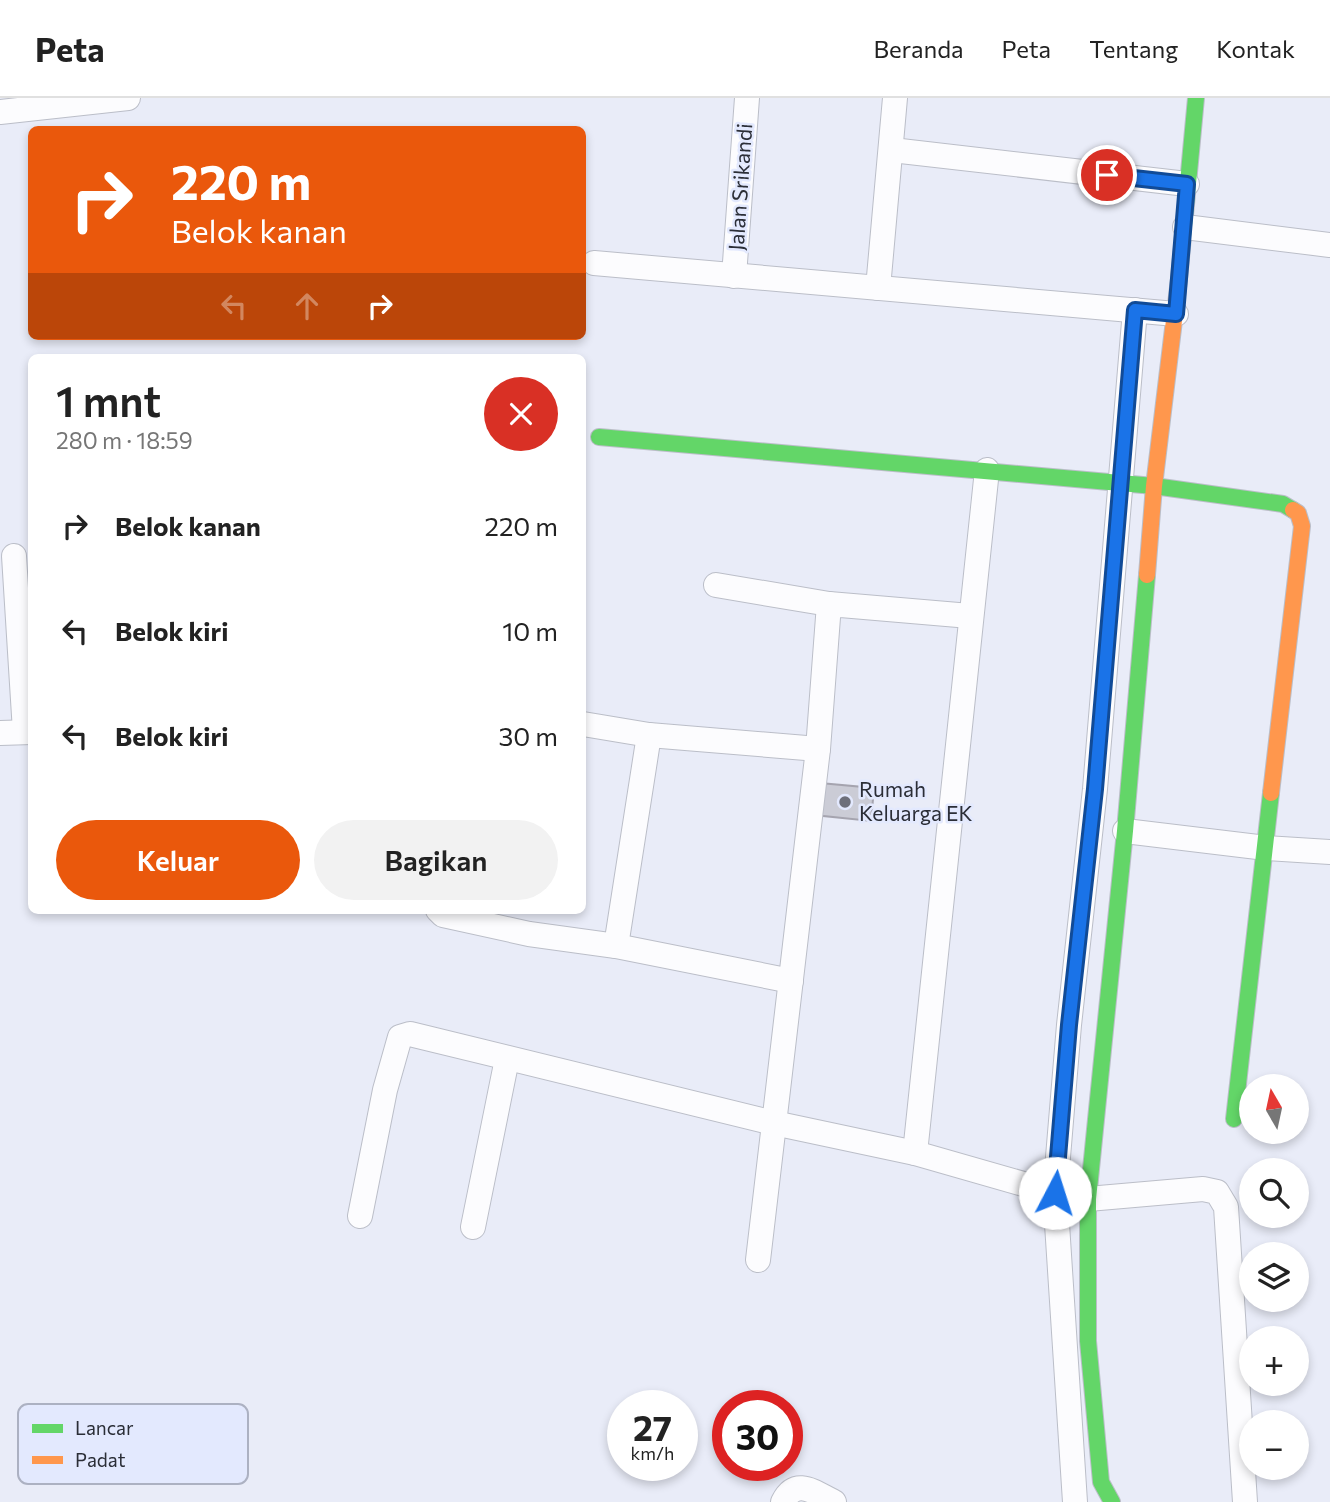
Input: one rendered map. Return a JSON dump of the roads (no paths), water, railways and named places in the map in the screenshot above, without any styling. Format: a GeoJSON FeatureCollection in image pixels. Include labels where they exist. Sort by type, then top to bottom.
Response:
{"type":"FeatureCollection","features":[{"type":"Feature","properties":{"kind":"street"},"geometry":{"type":"LineString","coordinates":[[0,112],[128,98]]}},
{"type":"Feature","properties":{"kind":"street","name":"Jalan Srikandi"},"geometry":{"type":"LineString","coordinates":[[734,276],[747,98]]}},
{"type":"Feature","properties":{"kind":"street"},"geometry":{"type":"LineString","coordinates":[[878,288],[895,98]]}},
{"type":"Feature","properties":{"kind":"street"},"geometry":{"type":"LineString","coordinates":[[1112,1502],[1101,1482],[1088,1341],[1088,1199],[1125,831],[1154,486],[1176,314],[1196,98]]}},
{"type":"Feature","properties":{"kind":"street"},"geometry":{"type":"LineString","coordinates":[[892,150],[1187,184]]}},
{"type":"Feature","properties":{"kind":"street"},"geometry":{"type":"LineString","coordinates":[[1185,227],[1330,244]]}},
{"type":"Feature","properties":{"kind":"street"},"geometry":{"type":"LineString","coordinates":[[594,263],[1176,314]]}},
{"type":"Feature","properties":{"kind":"street"},"geometry":{"type":"LineString","coordinates":[[1075,1502],[1055,1193],[1069,1025],[1095,789],[1135,310]]}},
{"type":"Feature","properties":{"kind":"street"},"geometry":{"type":"LineString","coordinates":[[599,437],[1154,486],[1283,503],[1298,513],[1302,526],[1234,1119]]}},
{"type":"Feature","properties":{"kind":"street"},"geometry":{"type":"LineString","coordinates":[[915,1153],[987,470]]}},
{"type":"Feature","properties":{"kind":"street"},"geometry":{"type":"LineString","coordinates":[[14,556],[8,603],[19,732]]}},
{"type":"Feature","properties":{"kind":"street"},"geometry":{"type":"LineString","coordinates":[[716,585],[829,604],[970,616]]}},
{"type":"Feature","properties":{"kind":"street"},"geometry":{"type":"LineString","coordinates":[[758,1260],[818,749],[829,604]]}},
{"type":"Feature","properties":{"kind":"street"},"geometry":{"type":"LineString","coordinates":[[586,724],[649,735],[818,749]]}},
{"type":"Feature","properties":{"kind":"street"},"geometry":{"type":"LineString","coordinates":[[616,946],[649,735]]}},
{"type":"Feature","properties":{"kind":"street"},"geometry":{"type":"LineString","coordinates":[[1125,831],[1266,848],[1330,852]]}},
{"type":"Feature","properties":{"kind":"street"},"geometry":{"type":"LineString","coordinates":[[442,914],[528,934],[616,946],[791,981]]}},
{"type":"Feature","properties":{"kind":"street"},"geometry":{"type":"LineString","coordinates":[[360,1216],[385,1090],[400,1037],[410,1034],[774,1123],[915,1153],[1055,1193]]}},
{"type":"Feature","properties":{"kind":"street"},"geometry":{"type":"LineString","coordinates":[[473,1227],[507,1059]]}},
{"type":"Feature","properties":{"kind":"street"},"geometry":{"type":"LineString","coordinates":[[1088,1199],[1203,1189],[1217,1192],[1226,1207],[1245,1502]]}},
{"type":"Feature","properties":{"kind":"street"},"geometry":{"type":"LineString","coordinates":[[783,1502],[794,1488],[805,1488],[834,1502]]}},
{"type":"Feature","properties":{"kind":"place","name":"Rumah Keluarga EK"},"geometry":{"type":"Point","coordinates":[845,802]}}]}
